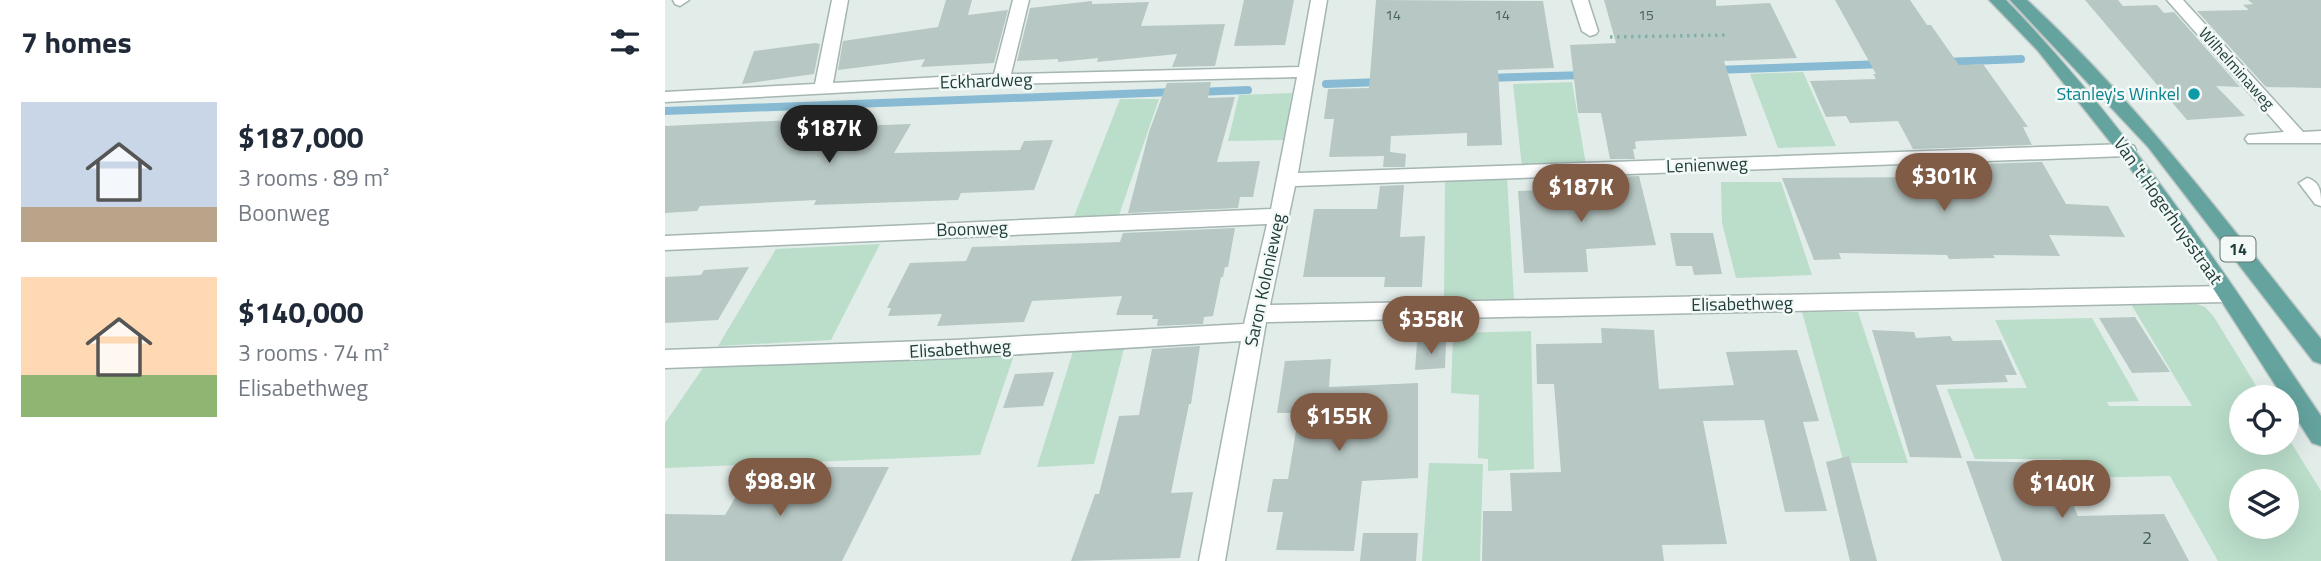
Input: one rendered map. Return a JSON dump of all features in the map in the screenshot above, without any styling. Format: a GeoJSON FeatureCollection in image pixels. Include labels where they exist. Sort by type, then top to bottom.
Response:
{"type":"FeatureCollection","features":[{"type":"Feature","properties":{"kind":"main road","name":"Van 't Hogerhuysstraat"},"geometry":{"type":"LineString","coordinates":[[1997,0],[2028,30],[2127,150],[2321,436]]}},
{"type":"Feature","properties":{"kind":"main road","name":"Van 't Hogerhuysstraat"},"geometry":{"type":"LineString","coordinates":[[2018,0],[2049,29],[2154,143],[2321,355]]}},
{"type":"Feature","properties":{"kind":"street"},"geometry":{"type":"LineString","coordinates":[[823,89],[840,0]]}},
{"type":"Feature","properties":{"kind":"street"},"geometry":{"type":"LineString","coordinates":[[1001,79],[1021,0]]}},
{"type":"Feature","properties":{"kind":"street","name":"Saron Kolonieweg"},"geometry":{"type":"LineString","coordinates":[[1212,561],[1255,323],[1287,180],[1319,0]]}},
{"type":"Feature","properties":{"kind":"street"},"geometry":{"type":"LineString","coordinates":[[1580,0],[1590,31]]}},
{"type":"Feature","properties":{"kind":"street","name":"Wilhelminaweg"},"geometry":{"type":"LineString","coordinates":[[2175,0],[2298,137]]}},
{"type":"Feature","properties":{"kind":"street","name":"Eckhardweg"},"geometry":{"type":"LineString","coordinates":[[665,97],[1001,79],[1307,72]]}},
{"type":"Feature","properties":{"kind":"street"},"geometry":{"type":"LineString","coordinates":[[2254,139],[2321,137]]}},
{"type":"Feature","properties":{"kind":"street","name":"Lenienweg"},"geometry":{"type":"LineString","coordinates":[[1287,180],[2127,150]]}},
{"type":"Feature","properties":{"kind":"street","name":"Boonweg"},"geometry":{"type":"LineString","coordinates":[[665,243],[1279,216]]}},
{"type":"Feature","properties":{"kind":"street","name":"Elisabethweg"},"geometry":{"type":"LineString","coordinates":[[665,359],[955,349],[1255,323],[2226,294]]}},
{"type":"Feature","properties":{"kind":"lane"},"geometry":{"type":"LineString","coordinates":[[2307,183],[2321,200]]}},
{"type":"Feature","properties":{"kind":"path"},"geometry":{"type":"LineString","coordinates":[[1590,31],[1607,37],[1728,36]]}},
{"type":"Feature","properties":{"kind":"green space"},"geometry":{"type":"Polygon","coordinates":[[[1803,72],[1836,146],[1778,148],[1750,74],[1803,72]]]}},
{"type":"Feature","properties":{"kind":"green space"},"geometry":{"type":"Polygon","coordinates":[[[1572,82],[1586,165],[1522,167],[1513,84],[1572,82]]]}},
{"type":"Feature","properties":{"kind":"green space"},"geometry":{"type":"Polygon","coordinates":[[[1292,93],[1284,140],[1228,141],[1239,95],[1292,93]]]}},
{"type":"Feature","properties":{"kind":"green space"},"geometry":{"type":"Polygon","coordinates":[[[1120,99],[1159,99],[1118,218],[1073,219],[1120,99]]]}},
{"type":"Feature","properties":{"kind":"green space"},"geometry":{"type":"Polygon","coordinates":[[[1507,177],[1514,299],[1444,300],[1445,179],[1507,177]]]}},
{"type":"Feature","properties":{"kind":"green space"},"geometry":{"type":"Polygon","coordinates":[[[1721,182],[1781,182],[1812,275],[1736,278],[1722,223],[1721,182]]]}},
{"type":"Feature","properties":{"kind":"green space"},"geometry":{"type":"Polygon","coordinates":[[[880,244],[831,340],[718,346],[776,249],[880,244]]]}},
{"type":"Feature","properties":{"kind":"green space"},"geometry":{"type":"Polygon","coordinates":[[[2194,303],[2205,307],[2214,317],[2256,385],[2229,385],[2229,455],[2299,455],[2321,491],[2321,561],[2218,561],[2170,476],[2071,478],[2061,459],[1975,459],[1947,389],[2027,388],[1995,320],[2092,318],[2139,401],[2107,402],[2109,406],[2192,406],[2131,304],[2194,303]]]}},
{"type":"Feature","properties":{"kind":"green space"},"geometry":{"type":"Polygon","coordinates":[[[1802,312],[1858,312],[1908,463],[1844,463],[1802,312]]]}},
{"type":"Feature","properties":{"kind":"green space"},"geometry":{"type":"Polygon","coordinates":[[[1531,331],[1534,469],[1488,471],[1488,459],[1478,458],[1479,395],[1451,393],[1453,333],[1531,331]]]}},
{"type":"Feature","properties":{"kind":"green space"},"geometry":{"type":"Polygon","coordinates":[[[1125,345],[1094,464],[1037,467],[1074,348],[1125,345]]]}},
{"type":"Feature","properties":{"kind":"green space"},"geometry":{"type":"Polygon","coordinates":[[[1014,355],[980,455],[665,468],[665,423],[705,365],[1014,355]]]}},
{"type":"Feature","properties":{"kind":"green space"},"geometry":{"type":"Polygon","coordinates":[[[1429,463],[1483,464],[1480,561],[1422,561],[1429,463]]]}},
{"type":"Feature","properties":{"kind":"building"},"geometry":{"type":"Polygon","coordinates":[[[946,0],[972,0],[968,15],[1008,10],[994,63],[921,67],[925,59],[838,70],[843,41],[938,27],[946,0]]]}},
{"type":"Feature","properties":{"kind":"building"},"geometry":{"type":"Polygon","coordinates":[[[1244,0],[1294,0],[1285,45],[1234,46],[1244,0]]]}},
{"type":"Feature","properties":{"kind":"building"},"geometry":{"type":"Polygon","coordinates":[[[1376,0],[1543,1],[1554,68],[1498,70],[1502,145],[1467,146],[1467,133],[1391,136],[1390,152],[1406,154],[1405,167],[1383,167],[1384,156],[1329,157],[1334,119],[1324,119],[1328,89],[1369,88],[1376,0]]]}},
{"type":"Feature","properties":{"kind":"building"},"geometry":{"type":"Polygon","coordinates":[[[1604,0],[1716,0],[1716,6],[1770,3],[1797,58],[1724,61],[1747,136],[1638,141],[1635,142],[1636,149],[1633,149],[1635,159],[1610,159],[1601,113],[1578,113],[1570,45],[1616,43],[1604,0]]]}},
{"type":"Feature","properties":{"kind":"building"},"geometry":{"type":"Polygon","coordinates":[[[1835,0],[1910,0],[1959,65],[1983,64],[2028,127],[2023,127],[2032,145],[1913,149],[1898,121],[1850,123],[1846,116],[1826,117],[1810,81],[1876,79],[1873,74],[1876,74],[1835,0]]]}},
{"type":"Feature","properties":{"kind":"building"},"geometry":{"type":"Polygon","coordinates":[[[2085,0],[2118,0],[2123,6],[2157,5],[2164,13],[2174,12],[2240,87],[2216,86],[2245,116],[2187,120],[2085,0]]]}},
{"type":"Feature","properties":{"kind":"building"},"geometry":{"type":"Polygon","coordinates":[[[2248,0],[2321,0],[2321,88],[2266,87],[2197,11],[2249,10],[2243,5],[2253,4],[2248,0]]]}},
{"type":"Feature","properties":{"kind":"building"},"geometry":{"type":"Polygon","coordinates":[[[1092,1],[1092,4],[1149,2],[1141,26],[1225,24],[1215,66],[1172,67],[1177,54],[1097,62],[1098,58],[1058,62],[1058,59],[1017,61],[1030,8],[1092,1]]]}},
{"type":"Feature","properties":{"kind":"building"},"geometry":{"type":"Polygon","coordinates":[[[820,44],[814,74],[742,84],[754,51],[820,44]]]}},
{"type":"Feature","properties":{"kind":"building"},"geometry":{"type":"Polygon","coordinates":[[[1211,82],[1208,98],[1235,97],[1217,162],[1260,161],[1253,197],[1240,197],[1238,208],[1128,213],[1149,132],[1167,83],[1211,82]]]}},
{"type":"Feature","properties":{"kind":"building"},"geometry":{"type":"Polygon","coordinates":[[[857,117],[851,126],[911,124],[894,153],[1020,150],[1024,141],[1053,140],[1034,190],[961,193],[958,200],[814,205],[816,200],[700,206],[697,211],[665,213],[665,126],[857,117]]]}},
{"type":"Feature","properties":{"kind":"building"},"geometry":{"type":"Polygon","coordinates":[[[2042,162],[2066,204],[2108,206],[2125,237],[2049,235],[2060,256],[1993,255],[1995,258],[1949,259],[1947,255],[1839,253],[1841,259],[1814,260],[1782,178],[1928,177],[1922,166],[2042,162]]]}},
{"type":"Feature","properties":{"kind":"building"},"geometry":{"type":"Polygon","coordinates":[[[1639,176],[1656,245],[1586,249],[1588,272],[1524,273],[1518,191],[1608,186],[1607,181],[1614,181],[1614,177],[1639,176]]]}},
{"type":"Feature","properties":{"kind":"building"},"geometry":{"type":"Polygon","coordinates":[[[1404,185],[1400,237],[1425,236],[1422,287],[1384,287],[1385,277],[1303,277],[1314,209],[1377,209],[1380,186],[1404,185]]]}},
{"type":"Feature","properties":{"kind":"building"},"geometry":{"type":"Polygon","coordinates":[[[1235,228],[1228,267],[1225,267],[1221,277],[1213,316],[1204,317],[1203,324],[1157,326],[1158,319],[1152,319],[1153,315],[1116,315],[1122,296],[1032,301],[1024,322],[937,326],[942,314],[888,316],[891,308],[887,308],[910,263],[966,261],[972,247],[1120,242],[1123,233],[1235,228]]]}},
{"type":"Feature","properties":{"kind":"building"},"geometry":{"type":"Polygon","coordinates":[[[1670,233],[1713,233],[1722,274],[1694,275],[1692,266],[1676,266],[1670,233]]]}},
{"type":"Feature","properties":{"kind":"building"},"geometry":{"type":"Polygon","coordinates":[[[749,267],[718,320],[665,323],[665,277],[701,275],[704,270],[749,267]]]}},
{"type":"Feature","properties":{"kind":"building"},"geometry":{"type":"Polygon","coordinates":[[[2135,317],[2170,372],[2132,373],[2099,318],[2135,317]]]}},
{"type":"Feature","properties":{"kind":"building"},"geometry":{"type":"Polygon","coordinates":[[[1601,328],[1654,330],[1659,389],[1734,385],[1726,352],[1797,350],[1819,421],[1803,422],[1827,511],[1785,512],[1764,420],[1703,421],[1727,544],[1662,545],[1664,561],[1482,561],[1483,511],[1512,511],[1510,473],[1561,472],[1554,384],[1537,384],[1536,344],[1602,343],[1601,328]]]}},
{"type":"Feature","properties":{"kind":"building"},"geometry":{"type":"Polygon","coordinates":[[[1872,330],[1914,332],[1916,338],[1950,336],[1953,341],[2001,340],[2017,375],[2005,375],[2008,382],[1936,385],[1962,458],[1910,457],[1872,330]]]}},
{"type":"Feature","properties":{"kind":"building"},"geometry":{"type":"Polygon","coordinates":[[[1417,342],[1446,342],[1445,368],[1415,370],[1417,342]]]}},
{"type":"Feature","properties":{"kind":"building"},"geometry":{"type":"Polygon","coordinates":[[[1200,346],[1191,404],[1171,493],[1193,492],[1180,558],[1071,561],[1095,494],[1099,494],[1119,416],[1139,415],[1152,349],[1200,346]]]}},
{"type":"Feature","properties":{"kind":"building"},"geometry":{"type":"Polygon","coordinates":[[[1331,359],[1329,387],[1418,383],[1418,478],[1362,481],[1354,551],[1276,550],[1283,512],[1267,512],[1273,479],[1288,479],[1299,413],[1277,413],[1285,361],[1331,359]]]}},
{"type":"Feature","properties":{"kind":"building"},"geometry":{"type":"Polygon","coordinates":[[[1054,372],[1043,406],[1003,408],[1015,374],[1054,372]]]}},
{"type":"Feature","properties":{"kind":"building"},"geometry":{"type":"Polygon","coordinates":[[[1849,456],[1877,561],[1850,561],[1826,462],[1849,456]]]}},
{"type":"Feature","properties":{"kind":"building"},"geometry":{"type":"Polygon","coordinates":[[[1966,461],[2055,463],[2078,516],[2164,514],[2189,561],[2002,561],[1966,461]]]}},
{"type":"Feature","properties":{"kind":"building"},"geometry":{"type":"Polygon","coordinates":[[[761,467],[889,467],[842,561],[665,561],[665,514],[725,515],[751,471],[758,471],[761,467]]]}},
{"type":"Feature","properties":{"kind":"building"},"geometry":{"type":"Polygon","coordinates":[[[1363,533],[1418,533],[1416,561],[1360,561],[1363,533]]]}},
{"type":"Feature","properties":{"kind":"waterway"},"geometry":{"type":"LineString","coordinates":[[1945,62],[2021,59]]}},
{"type":"Feature","properties":{"kind":"waterway"},"geometry":{"type":"LineString","coordinates":[[1714,70],[1884,64]]}},
{"type":"Feature","properties":{"kind":"waterway"},"geometry":{"type":"LineString","coordinates":[[1486,78],[1587,75]]}},
{"type":"Feature","properties":{"kind":"waterway"},"geometry":{"type":"LineString","coordinates":[[1326,84],[1380,82]]}},
{"type":"Feature","properties":{"kind":"waterway"},"geometry":{"type":"LineString","coordinates":[[1196,92],[1248,90]]}},
{"type":"Feature","properties":{"kind":"waterway"},"geometry":{"type":"LineString","coordinates":[[665,111],[1174,92]]}},
{"type":"Feature","properties":{"kind":"place","name":"Stanley's Winkel"},"geometry":{"type":"Point","coordinates":[2194,94]}}]}
